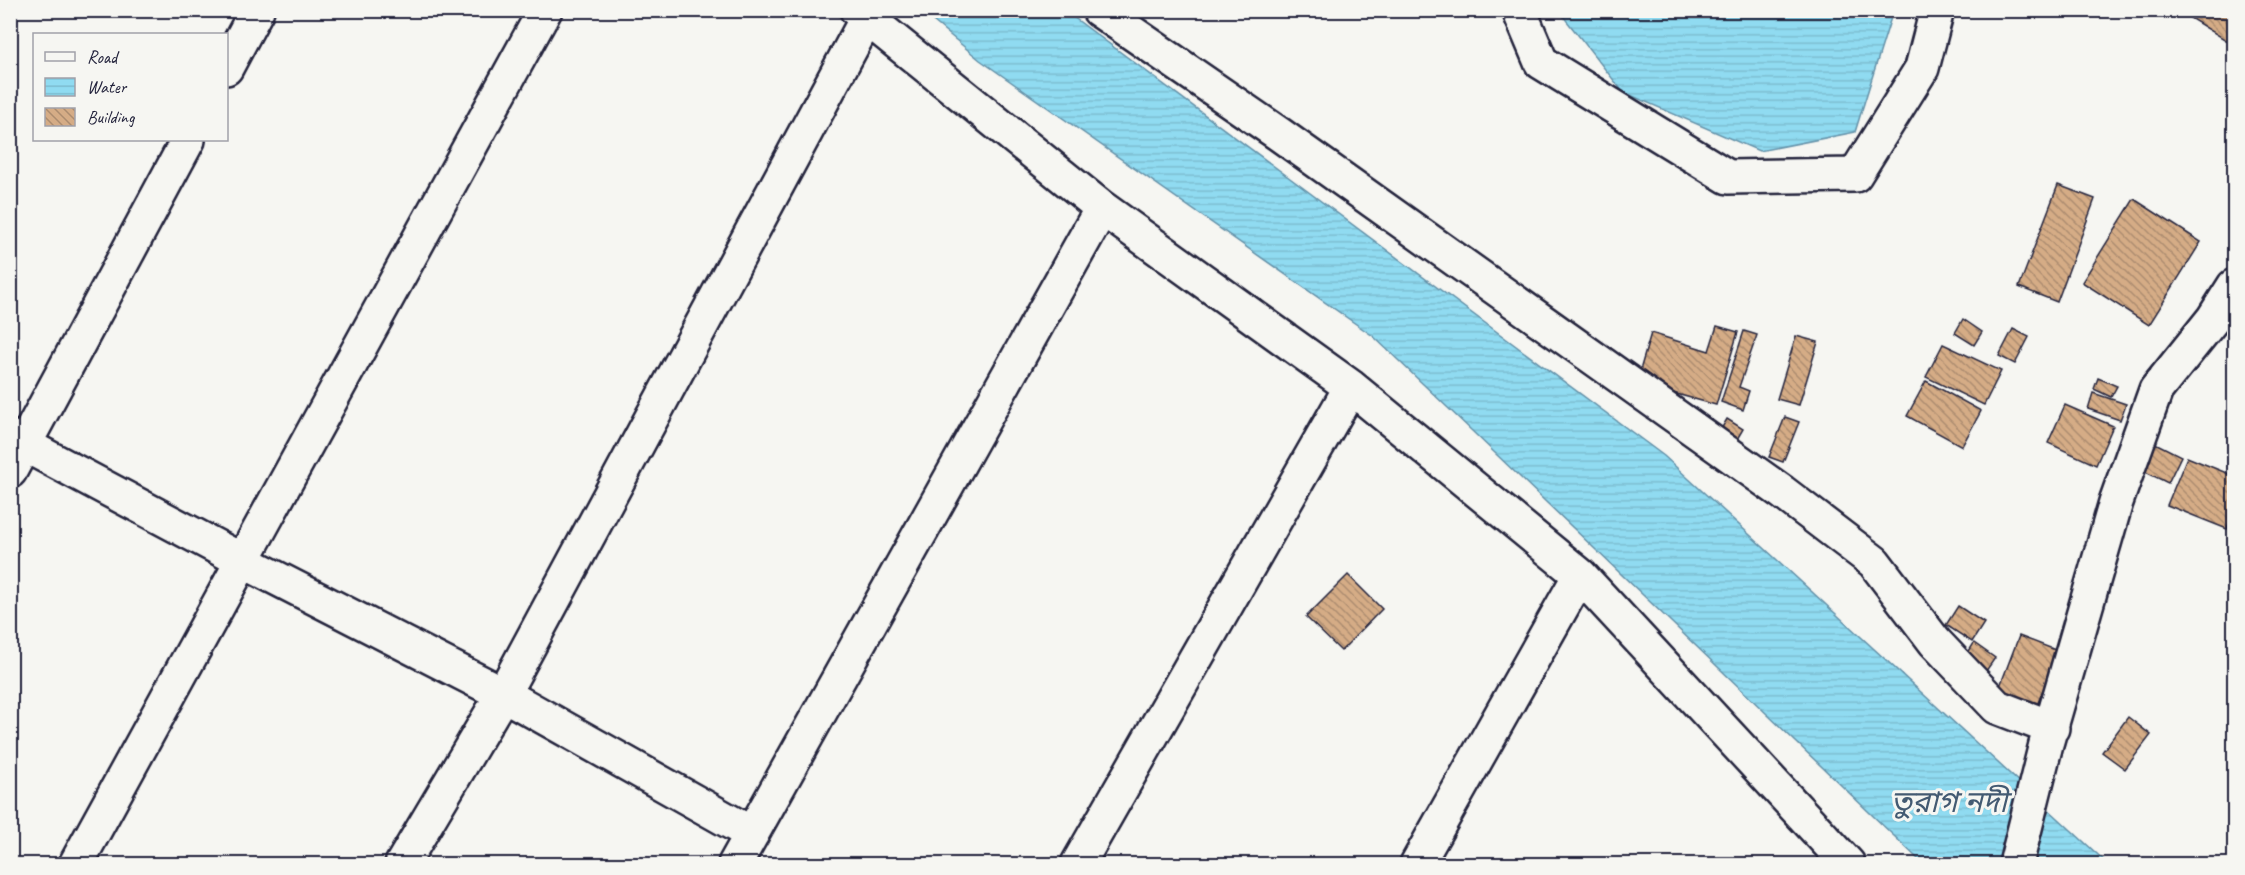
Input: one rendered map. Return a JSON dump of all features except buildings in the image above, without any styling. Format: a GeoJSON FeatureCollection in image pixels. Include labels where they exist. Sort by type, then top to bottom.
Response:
{"type":"FeatureCollection","features":[{"type":"Feature","properties":{"kind":"street"},"geometry":{"type":"LineString","coordinates":[[228,64],[257,10]]}},
{"type":"Feature","properties":{"kind":"street"},"geometry":{"type":"LineString","coordinates":[[76,864],[545,10]]}},
{"type":"Feature","properties":{"kind":"street"},"geometry":{"type":"LineString","coordinates":[[1099,10],[1279,134],[1791,499],[1875,562],[1935,642],[1997,707],[2049,736]]}},
{"type":"Feature","properties":{"kind":"street"},"geometry":{"type":"LineString","coordinates":[[1519,10],[1541,62],[1728,177],[1855,175],[1922,68],[1937,10]]}},
{"type":"Feature","properties":{"kind":"street"},"geometry":{"type":"LineString","coordinates":[[402,864],[503,694],[862,14],[1102,208],[1351,387],[1580,575],[1848,864]]}},
{"type":"Feature","properties":{"kind":"street"},"geometry":{"type":"LineString","coordinates":[[187,141],[15,451],[243,561],[503,694],[752,834]]}},
{"type":"Feature","properties":{"kind":"street"},"geometry":{"type":"LineString","coordinates":[[735,864],[1102,208]]}},
{"type":"Feature","properties":{"kind":"street"},"geometry":{"type":"LineString","coordinates":[[2016,864],[2049,736],[2116,502],[2156,390],[2213,319],[2235,286]]}},
{"type":"Feature","properties":{"kind":"street"},"geometry":{"type":"LineString","coordinates":[[1078,864],[1351,387]]}},
{"type":"Feature","properties":{"kind":"street"},"geometry":{"type":"LineString","coordinates":[[1417,864],[1580,575]]}},
{"type":"Feature","properties":{"kind":"water","name":"তুরাগ নদী"},"geometry":{"type":"Polygon","coordinates":[[[921,11],[1065,11],[1664,456],[2108,864],[1925,864],[1919,860],[1373,336],[980,60],[921,11]]]}},
{"type":"Feature","properties":{"kind":"water"},"geometry":{"type":"Polygon","coordinates":[[[1559,11],[1893,11],[1855,132],[1759,151],[1623,92],[1559,11]]]}}]}
